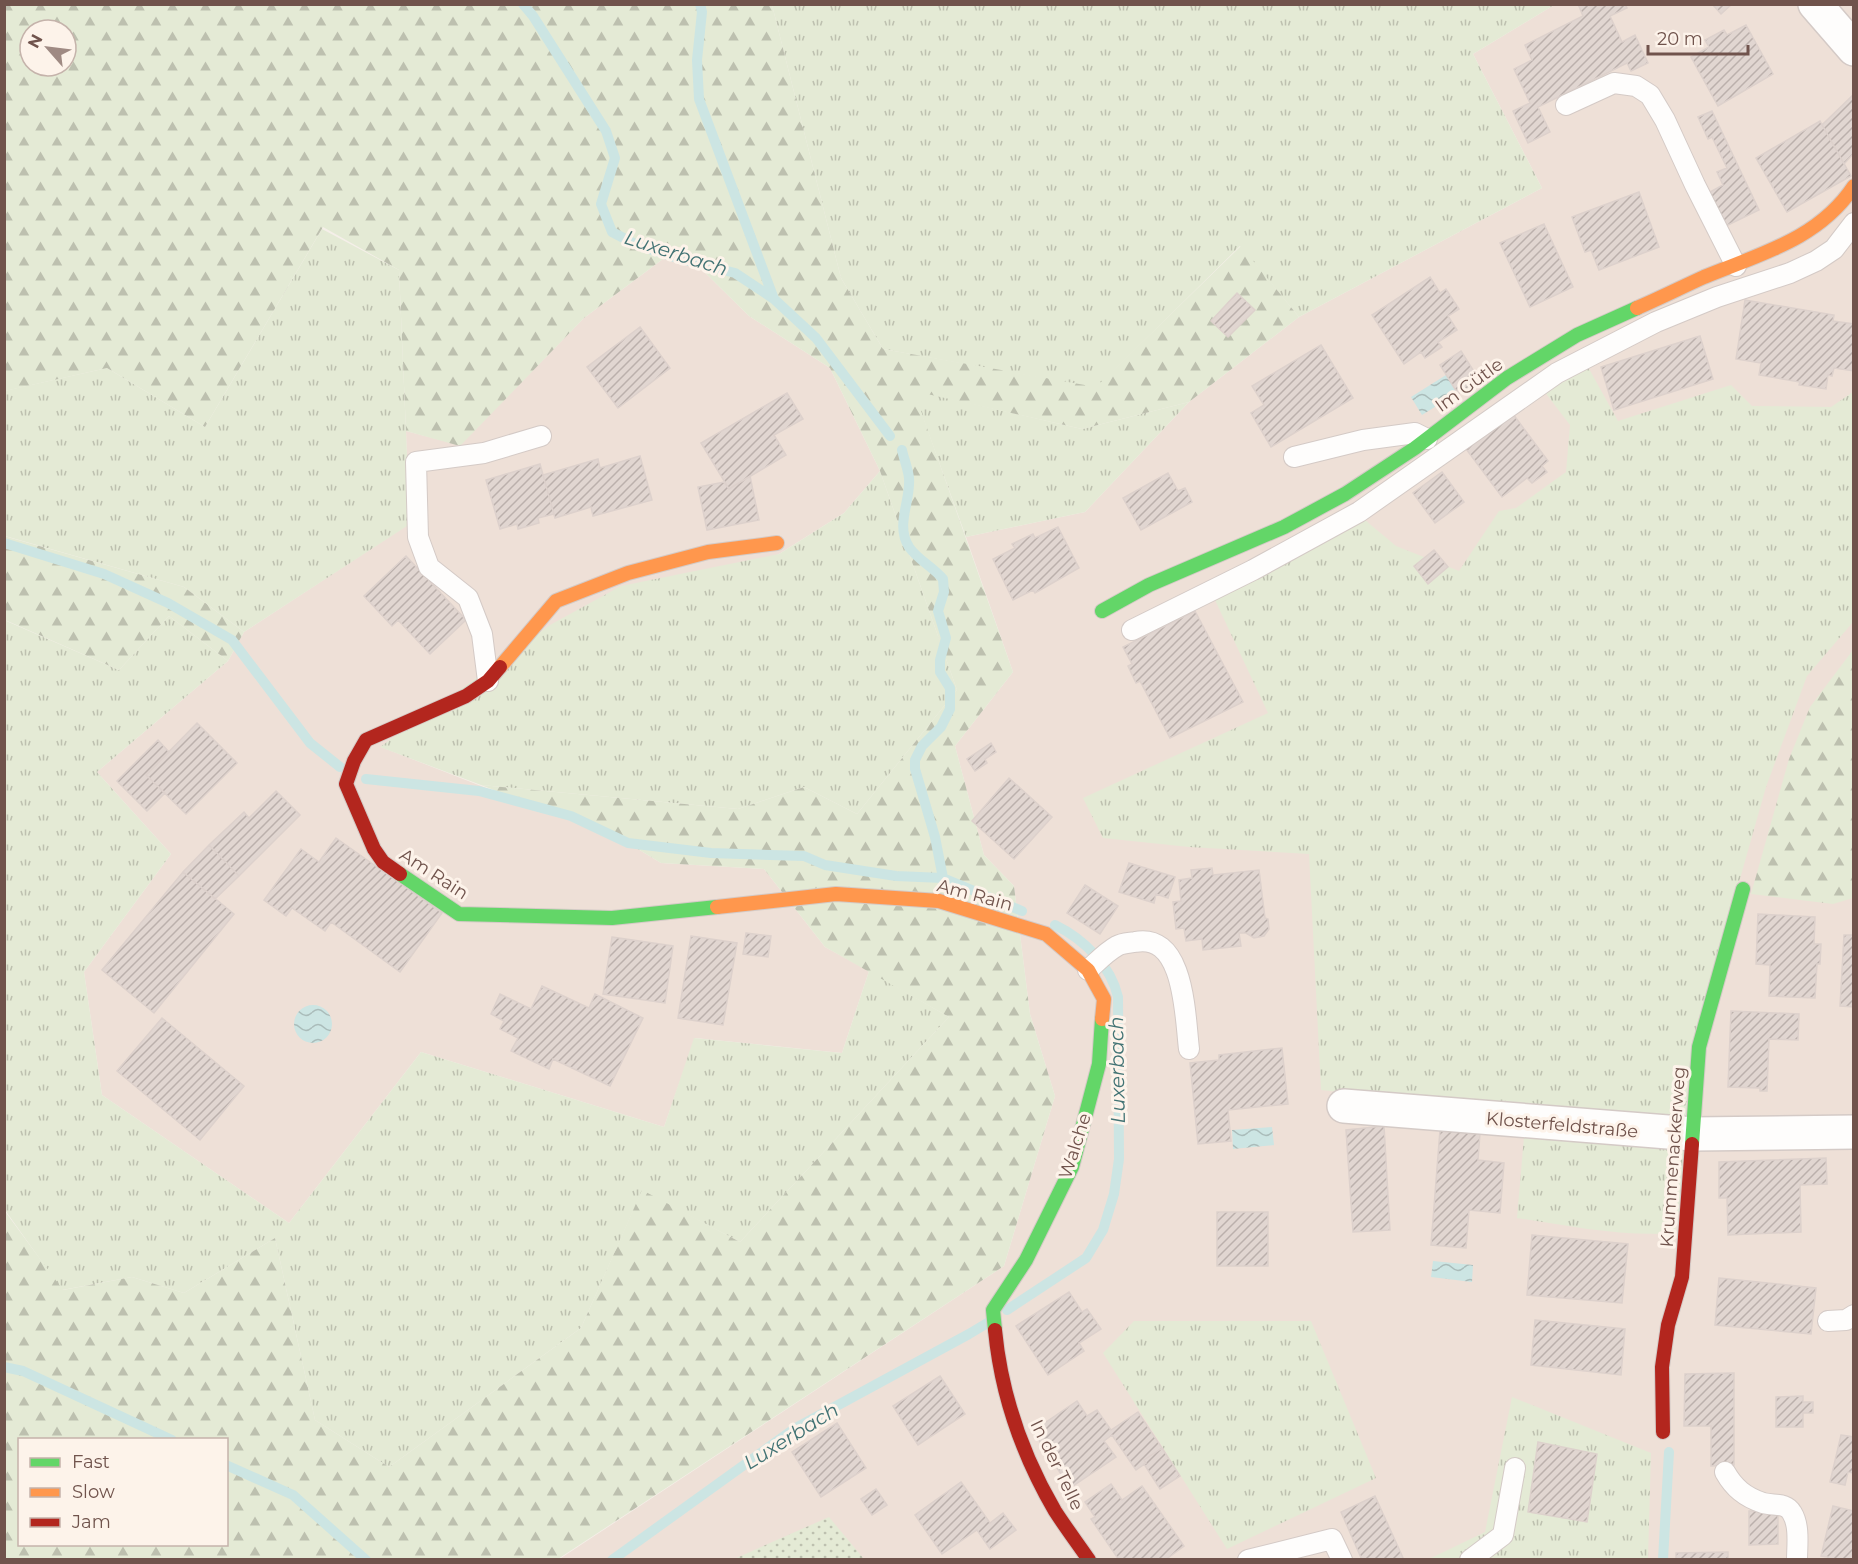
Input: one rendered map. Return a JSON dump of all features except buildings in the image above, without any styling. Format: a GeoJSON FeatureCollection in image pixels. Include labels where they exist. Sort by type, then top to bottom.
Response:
{"type":"FeatureCollection","features":[{"type":"Feature","properties":{"kind":"street"},"geometry":{"type":"LineString","coordinates":[[1815,4],[1854,49]]}},
{"type":"Feature","properties":{"kind":"street","name":"Im Gütle"},"geometry":{"type":"LineString","coordinates":[[1102,611],[1149,585],[1284,527],[1345,494],[1426,439],[1507,378],[1577,335],[1705,277],[1754,259],[1812,230],[1848,195],[1854,186]]}},
{"type":"Feature","properties":{"kind":"street","name":"Am Rain"},"geometry":{"type":"LineString","coordinates":[[777,543],[708,552],[628,573],[556,601],[488,681],[466,696],[366,740],[354,761],[346,784],[374,849],[383,862],[459,914],[612,918],[836,894],[939,901],[1046,934],[1088,970]]}},
{"type":"Feature","properties":{"kind":"street","name":"Krummenackerweg"},"geometry":{"type":"LineString","coordinates":[[1663,1432],[1662,1367],[1668,1325],[1682,1277],[1699,1047],[1743,889]]}},
{"type":"Feature","properties":{"kind":"street","name":"Walche"},"geometry":{"type":"LineString","coordinates":[[993,1310],[1026,1260],[1053,1209],[1071,1167],[1080,1136],[1099,1064],[1104,999],[1088,970]]}},
{"type":"Feature","properties":{"kind":"street","name":"Klosterfeldstraße"},"geometry":{"type":"LineString","coordinates":[[1344,1106],[1693,1134],[1854,1132]]}},
{"type":"Feature","properties":{"kind":"street","name":"In der Telle"},"geometry":{"type":"LineString","coordinates":[[993,1310],[1005,1392],[1024,1448],[1056,1510],[1089,1560]]}},
{"type":"Feature","properties":{"kind":"lane"},"geometry":{"type":"LineString","coordinates":[[1566,105],[1614,83],[1636,86],[1650,95],[1665,120],[1736,266]]}},
{"type":"Feature","properties":{"kind":"lane"},"geometry":{"type":"LineString","coordinates":[[1132,630],[1253,570],[1359,512],[1557,373],[1656,322],[1717,297],[1790,273],[1816,261],[1834,249],[1854,223]]}},
{"type":"Feature","properties":{"kind":"lane"},"geometry":{"type":"LineString","coordinates":[[1293,457],[1363,440],[1414,433],[1426,439]]}},
{"type":"Feature","properties":{"kind":"lane"},"geometry":{"type":"LineString","coordinates":[[488,681],[482,634],[468,598],[429,567],[418,537],[416,462],[484,453],[541,436]]}},
{"type":"Feature","properties":{"kind":"lane"},"geometry":{"type":"LineString","coordinates":[[1088,970],[1119,945],[1143,940],[1160,946],[1174,963],[1182,991],[1189,1049]]}},
{"type":"Feature","properties":{"kind":"lane"},"geometry":{"type":"LineString","coordinates":[[1828,1321],[1846,1320],[1854,1315]]}},
{"type":"Feature","properties":{"kind":"lane"},"geometry":{"type":"LineString","coordinates":[[1470,1560],[1503,1535],[1515,1468]]}},
{"type":"Feature","properties":{"kind":"lane"},"geometry":{"type":"LineString","coordinates":[[1725,1472],[1733,1487],[1749,1497],[1765,1504],[1783,1505],[1792,1513],[1796,1529],[1797,1560]]}},
{"type":"Feature","properties":{"kind":"lane"},"geometry":{"type":"LineString","coordinates":[[1248,1560],[1332,1539],[1342,1560]]}},
{"type":"Feature","properties":{"kind":"shaded area"},"geometry":{"type":"Polygon","coordinates":[[[1554,5],[1853,5],[1853,1559],[558,1560],[1004,1266],[1055,1096],[1030,1014],[1014,886],[984,855],[955,746],[1013,672],[966,537],[1085,512],[1189,402],[1299,317],[1542,188],[1473,54],[1554,5]]]}},
{"type":"Feature","properties":{"kind":"shaded area"},"geometry":{"type":"Polygon","coordinates":[[[679,247],[749,316],[830,368],[880,471],[844,513],[779,554],[381,747],[628,843],[661,863],[764,869],[825,947],[869,971],[842,1053],[695,1038],[664,1127],[421,1052],[289,1223],[102,1095],[84,972],[171,854],[97,772],[228,661],[244,632],[409,524],[406,431],[460,445],[584,318],[679,247]]]}},
{"type":"Feature","properties":{"kind":"green space"},"geometry":{"type":"Polygon","coordinates":[[[5,5],[772,5],[841,278],[883,349],[1096,387],[1241,246],[1299,317],[1189,402],[1082,429],[914,391],[1013,672],[955,746],[984,855],[1014,886],[1030,1014],[1055,1096],[1004,1266],[558,1559],[5,1559],[4,1210],[63,1290],[132,1277],[184,1293],[275,1238],[315,1420],[389,1467],[581,1328],[642,1190],[740,1242],[949,1017],[825,947],[764,869],[661,863],[628,843],[481,785],[738,809],[804,787],[857,814],[957,690],[880,471],[830,368],[749,316],[679,247],[584,318],[460,446],[406,431],[399,270],[323,227],[205,427],[107,368],[5,391],[5,5]]]}},
{"type":"Feature","properties":{"kind":"green space"},"geometry":{"type":"Polygon","coordinates":[[[772,5],[1554,5],[1473,54],[1542,188],[1299,317],[1240,246],[1096,388],[883,349],[841,278],[772,5]]]}},
{"type":"Feature","properties":{"kind":"green space"},"geometry":{"type":"Polygon","coordinates":[[[322,229],[399,270],[410,524],[244,632],[184,587],[5,536],[4,391],[107,368],[205,427],[322,229]]]}},
{"type":"Feature","properties":{"kind":"green space"},"geometry":{"type":"Polygon","coordinates":[[[1588,367],[1618,421],[1731,385],[1752,406],[1831,407],[1853,392],[1853,622],[1807,676],[1766,787],[1730,914],[1675,1233],[1615,1232],[1517,1218],[1526,1113],[1321,1090],[1309,854],[1189,847],[1103,838],[1083,798],[1268,713],[1215,600],[1365,520],[1396,546],[1459,571],[1499,511],[1516,508],[1566,472],[1570,425],[1544,391],[1588,367]]]}},
{"type":"Feature","properties":{"kind":"green space"},"geometry":{"type":"Polygon","coordinates":[[[913,390],[1082,429],[1189,402],[1085,512],[966,537],[913,390]]]}},
{"type":"Feature","properties":{"kind":"green space"},"geometry":{"type":"Polygon","coordinates":[[[880,471],[957,690],[857,814],[804,787],[738,809],[481,785],[380,747],[550,625],[621,586],[779,554],[844,513],[880,471]]]}},
{"type":"Feature","properties":{"kind":"green space"},"geometry":{"type":"Polygon","coordinates":[[[4,536],[184,587],[244,632],[228,661],[169,616],[119,670],[5,620],[4,536]]]}},
{"type":"Feature","properties":{"kind":"green space"},"geometry":{"type":"Polygon","coordinates":[[[169,616],[228,661],[97,772],[171,854],[84,972],[102,1095],[289,1223],[421,1052],[664,1127],[694,1038],[842,1053],[869,971],[949,1017],[740,1242],[642,1191],[581,1328],[389,1467],[315,1420],[275,1238],[184,1293],[132,1277],[62,1290],[5,1210],[4,620],[119,670],[169,616]]]}},
{"type":"Feature","properties":{"kind":"green space"},"geometry":{"type":"Polygon","coordinates":[[[1853,650],[1853,898],[1833,904],[1751,894],[1789,759],[1810,707],[1853,650]]]}},
{"type":"Feature","properties":{"kind":"green space"},"geometry":{"type":"Polygon","coordinates":[[[1134,1321],[1311,1321],[1376,1478],[1227,1549],[1103,1353],[1134,1321]]]}},
{"type":"Feature","properties":{"kind":"green space"},"geometry":{"type":"Polygon","coordinates":[[[1512,1397],[1651,1453],[1648,1559],[1427,1560],[1485,1532],[1512,1397]]]}},
{"type":"Feature","properties":{"kind":"green space"},"geometry":{"type":"Polygon","coordinates":[[[829,1517],[864,1559],[734,1559],[829,1517]]]}},
{"type":"Feature","properties":{"kind":"water"},"geometry":{"type":"Polygon","coordinates":[[[1446,375],[1457,393],[1422,415],[1411,397],[1446,375]]]}},
{"type":"Feature","properties":{"kind":"water"},"geometry":{"type":"Polygon","coordinates":[[[313,1005],[327,1010],[332,1024],[327,1038],[313,1043],[299,1038],[294,1024],[299,1010],[313,1005]]]}},
{"type":"Feature","properties":{"kind":"water"},"geometry":{"type":"Polygon","coordinates":[[[1272,1127],[1274,1145],[1233,1149],[1232,1130],[1272,1127]]]}},
{"type":"Feature","properties":{"kind":"water"},"geometry":{"type":"Polygon","coordinates":[[[1433,1261],[1473,1265],[1472,1282],[1431,1277],[1433,1261]]]}},
{"type":"Feature","properties":{"kind":"waterway","name":"Luxerbach"},"geometry":{"type":"LineString","coordinates":[[523,4],[533,16],[606,131],[615,158],[601,204],[612,232],[637,245],[735,273],[774,299],[816,338],[890,436]]}},
{"type":"Feature","properties":{"kind":"waterway"},"geometry":{"type":"LineString","coordinates":[[700,4],[702,12],[697,60],[699,99],[774,299]]}},
{"type":"Feature","properties":{"kind":"waterway","name":"Luxerbach"},"geometry":{"type":"LineString","coordinates":[[902,450],[909,478],[903,522],[905,539],[913,552],[943,579],[944,592],[938,611],[946,638],[940,660],[940,672],[950,688],[950,709],[941,727],[922,746],[915,760],[915,769],[935,837],[943,878],[1022,911]]}},
{"type":"Feature","properties":{"kind":"waterway"},"geometry":{"type":"LineString","coordinates":[[4,543],[104,574],[168,603],[232,640],[310,743],[340,767]]}},
{"type":"Feature","properties":{"kind":"waterway"},"geometry":{"type":"LineString","coordinates":[[366,779],[479,791],[571,816],[628,843],[711,853],[804,856],[825,865],[896,876],[943,878]]}},
{"type":"Feature","properties":{"kind":"waterway","name":"Luxerbach"},"geometry":{"type":"LineString","coordinates":[[1007,1310],[1086,1258],[1103,1230],[1114,1194],[1119,1159],[1118,997],[1103,964],[1086,946],[1055,925]]}},
{"type":"Feature","properties":{"kind":"waterway","name":"Luxerbach"},"geometry":{"type":"LineString","coordinates":[[612,1560],[794,1429],[989,1322]]}},
{"type":"Feature","properties":{"kind":"waterway"},"geometry":{"type":"LineString","coordinates":[[4,1367],[23,1371],[168,1438]]}},
{"type":"Feature","properties":{"kind":"waterway"},"geometry":{"type":"LineString","coordinates":[[1663,1560],[1669,1452]]}},
{"type":"Feature","properties":{"kind":"waterway"},"geometry":{"type":"LineString","coordinates":[[228,1466],[293,1495],[366,1560]]}},
{"type":"Feature","properties":{"kind":"traffic: fast"},"geometry":{"type":"LineString","coordinates":[[1102,611],[1149,585],[1284,527],[1345,494],[1415,448],[1507,378],[1577,335],[1637,308]]}},
{"type":"Feature","properties":{"kind":"traffic: fast"},"geometry":{"type":"LineString","coordinates":[[400,874],[459,914],[612,918],[717,907]]}},
{"type":"Feature","properties":{"kind":"traffic: fast"},"geometry":{"type":"LineString","coordinates":[[1692,1144],[1699,1047],[1743,889]]}},
{"type":"Feature","properties":{"kind":"traffic: fast"},"geometry":{"type":"LineString","coordinates":[[995,1330],[993,1310],[1026,1260],[1072,1167],[1099,1064],[1102,1019]]}},
{"type":"Feature","properties":{"kind":"traffic: slow"},"geometry":{"type":"LineString","coordinates":[[1637,308],[1704,277],[1787,243],[1824,219],[1854,186]]}},
{"type":"Feature","properties":{"kind":"traffic: slow"},"geometry":{"type":"LineString","coordinates":[[500,667],[556,601],[628,573],[708,552],[777,543]]}},
{"type":"Feature","properties":{"kind":"traffic: slow"},"geometry":{"type":"LineString","coordinates":[[717,907],[836,894],[939,901],[1046,934],[1088,970],[1104,999],[1102,1019]]}},
{"type":"Feature","properties":{"kind":"traffic: jam"},"geometry":{"type":"LineString","coordinates":[[400,874],[383,862],[374,849],[346,784],[354,761],[366,740],[466,696],[488,681],[500,667]]}},
{"type":"Feature","properties":{"kind":"traffic: jam"},"geometry":{"type":"LineString","coordinates":[[1663,1432],[1662,1367],[1668,1325],[1682,1277],[1692,1144]]}},
{"type":"Feature","properties":{"kind":"traffic: jam"},"geometry":{"type":"LineString","coordinates":[[995,1330],[1002,1377],[1024,1446],[1043,1490],[1089,1560]]}}]}
